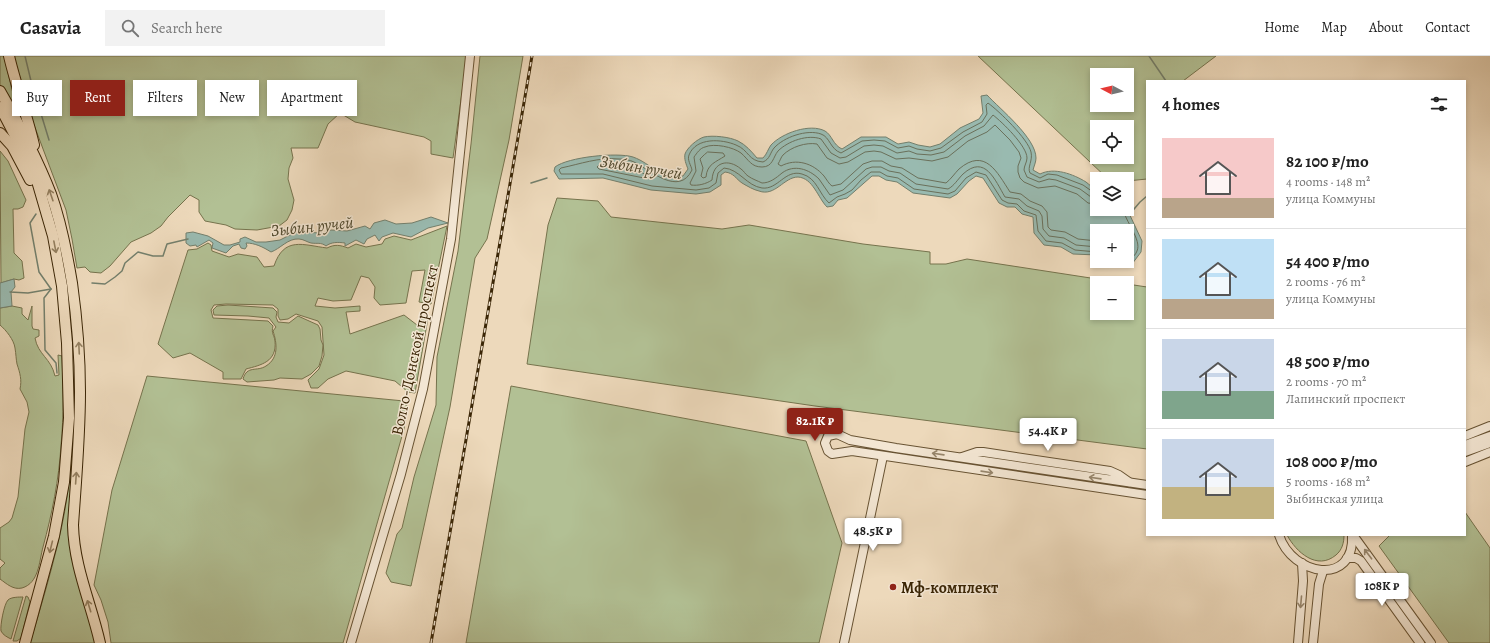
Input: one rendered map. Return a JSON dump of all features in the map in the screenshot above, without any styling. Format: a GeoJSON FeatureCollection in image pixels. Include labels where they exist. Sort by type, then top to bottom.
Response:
{"type":"FeatureCollection","features":[{"type":"Feature","properties":{"kind":"main road"},"geometry":{"type":"LineString","coordinates":[[9,56],[17,87],[29,123],[37,159]]}},
{"type":"Feature","properties":{"kind":"main road"},"geometry":{"type":"LineString","coordinates":[[0,90],[37,159],[52,195],[70,269],[78,343],[80,391],[73,525],[74,539],[80,576],[100,643]]}},
{"type":"Feature","properties":{"kind":"main road"},"geometry":{"type":"LineString","coordinates":[[0,107],[35,174],[53,236],[62,286],[68,366],[68,452],[64,482],[54,536],[25,643]]}},
{"type":"Feature","properties":{"kind":"main road"},"geometry":{"type":"LineString","coordinates":[[0,132],[12,146],[45,209]]}},
{"type":"Feature","properties":{"kind":"street","name":"Волго-Донской проспект"},"geometry":{"type":"LineString","coordinates":[[351,643],[402,474],[423,389],[451,239],[470,56]]}},
{"type":"Feature","properties":{"kind":"street"},"geometry":{"type":"LineString","coordinates":[[1466,436],[1490,426]]}},
{"type":"Feature","properties":{"kind":"street"},"geometry":{"type":"LineString","coordinates":[[1146,485],[960,458],[850,440],[837,434],[828,436],[825,443],[828,451],[832,454],[848,451],[1146,495]]}},
{"type":"Feature","properties":{"kind":"street"},"geometry":{"type":"LineString","coordinates":[[1466,445],[1490,436]]}},
{"type":"Feature","properties":{"kind":"street"},"geometry":{"type":"LineString","coordinates":[[1466,452],[1490,443]]}},
{"type":"Feature","properties":{"kind":"street"},"geometry":{"type":"LineString","coordinates":[[1466,462],[1490,452]]}},
{"type":"Feature","properties":{"kind":"street"},"geometry":{"type":"LineString","coordinates":[[844,643],[883,456]]}},
{"type":"Feature","properties":{"kind":"street"},"geometry":{"type":"LineString","coordinates":[[1280,536],[1292,556],[1302,564],[1323,571],[1340,565],[1347,558],[1351,549],[1353,536]]}},
{"type":"Feature","properties":{"kind":"street"},"geometry":{"type":"LineString","coordinates":[[1354,536],[1431,643]]}},
{"type":"Feature","properties":{"kind":"street"},"geometry":{"type":"LineString","coordinates":[[1347,558],[1356,558],[1361,561],[1420,643]]}},
{"type":"Feature","properties":{"kind":"street"},"geometry":{"type":"LineString","coordinates":[[1298,643],[1303,581],[1302,564]]}},
{"type":"Feature","properties":{"kind":"street"},"geometry":{"type":"LineString","coordinates":[[1313,643],[1319,584],[1323,571]]}},
{"type":"Feature","properties":{"kind":"green space"},"geometry":{"type":"Polygon","coordinates":[[[0,56],[4,56],[12,90],[12,106],[0,85],[0,56]]]}},
{"type":"Feature","properties":{"kind":"green space"},"geometry":{"type":"Polygon","coordinates":[[[14,56],[467,56],[453,158],[431,154],[431,141],[424,137],[355,122],[345,116],[357,116],[357,80],[267,80],[267,116],[337,116],[328,124],[318,148],[291,148],[293,158],[289,168],[288,179],[294,200],[292,210],[287,220],[279,226],[257,230],[235,229],[226,225],[205,221],[199,212],[199,200],[190,195],[161,226],[151,233],[131,242],[110,266],[101,273],[90,272],[85,267],[77,268],[66,210],[31,116],[62,116],[62,80],[20,80],[14,56]]]}},
{"type":"Feature","properties":{"kind":"green space"},"geometry":{"type":"Polygon","coordinates":[[[480,56],[523,56],[509,140],[487,239],[475,258],[450,407],[411,586],[391,582],[386,573],[397,534],[402,528],[414,477],[436,405],[437,357],[458,251],[480,56]]]}},
{"type":"Feature","properties":{"kind":"green space"},"geometry":{"type":"Polygon","coordinates":[[[978,56],[1216,56],[1184,80],[1146,80],[1146,179],[1134,180],[1134,172],[1101,172],[1092,164],[1134,164],[1134,120],[1090,120],[1090,162],[978,56]]]}},
{"type":"Feature","properties":{"kind":"green space"},"geometry":{"type":"Polygon","coordinates":[[[17,116],[20,116],[24,128],[17,116]]]}},
{"type":"Feature","properties":{"kind":"green space"},"geometry":{"type":"Polygon","coordinates":[[[0,151],[8,161],[26,200],[23,207],[13,209],[14,253],[22,261],[24,278],[1,283],[0,151]]]}},
{"type":"Feature","properties":{"kind":"green space"},"geometry":{"type":"Polygon","coordinates":[[[557,198],[598,201],[611,217],[722,229],[749,225],[863,244],[930,252],[930,264],[946,264],[967,259],[1090,278],[1090,320],[1134,320],[1134,285],[1146,287],[1146,449],[815,406],[527,364],[548,225],[557,198]]]}},
{"type":"Feature","properties":{"kind":"green space"},"geometry":{"type":"Polygon","coordinates":[[[447,226],[431,304],[419,302],[425,270],[412,271],[406,303],[380,305],[374,298],[375,287],[369,278],[361,276],[351,300],[333,301],[318,298],[315,306],[335,308],[360,306],[360,311],[346,312],[350,334],[404,315],[417,325],[420,325],[422,316],[428,318],[415,393],[408,392],[395,381],[346,371],[328,379],[318,388],[311,388],[308,380],[319,369],[324,355],[322,327],[318,321],[296,314],[288,319],[280,320],[278,316],[278,309],[273,305],[226,304],[214,305],[211,310],[213,318],[268,321],[273,326],[272,332],[275,341],[275,348],[271,358],[262,364],[246,369],[241,379],[223,379],[223,372],[190,353],[173,358],[158,344],[188,250],[197,249],[208,243],[211,245],[212,251],[229,257],[238,254],[257,257],[264,267],[274,266],[278,256],[289,246],[302,244],[327,248],[338,245],[348,248],[356,244],[366,247],[382,244],[385,239],[394,236],[411,240],[447,226]]]}},
{"type":"Feature","properties":{"kind":"green space"},"geometry":{"type":"Polygon","coordinates":[[[228,305],[273,308],[277,312],[276,317],[278,322],[289,323],[298,316],[318,325],[323,345],[319,366],[311,374],[302,379],[280,378],[274,380],[247,382],[243,379],[247,372],[250,370],[263,368],[273,359],[276,345],[273,331],[276,327],[269,318],[214,315],[213,310],[217,306],[228,305]]]}},
{"type":"Feature","properties":{"kind":"green space"},"geometry":{"type":"Polygon","coordinates":[[[12,306],[22,308],[22,314],[28,320],[32,306],[32,326],[33,329],[39,330],[39,336],[35,338],[39,349],[51,365],[55,376],[59,375],[58,355],[62,356],[63,378],[63,423],[57,484],[35,577],[32,582],[22,588],[10,586],[0,579],[0,568],[5,563],[0,559],[0,528],[12,518],[18,497],[25,429],[29,412],[27,402],[20,389],[20,376],[13,342],[0,325],[0,308],[12,306]]]}},
{"type":"Feature","properties":{"kind":"green space"},"geometry":{"type":"Polygon","coordinates":[[[147,376],[404,401],[407,406],[404,429],[343,643],[111,643],[108,622],[101,600],[94,585],[112,490],[147,376]]]}},
{"type":"Feature","properties":{"kind":"green space"},"geometry":{"type":"Polygon","coordinates":[[[511,386],[806,441],[842,543],[819,643],[466,643],[511,386]]]}},
{"type":"Feature","properties":{"kind":"green space"},"geometry":{"type":"Polygon","coordinates":[[[74,415],[76,416],[71,510],[97,643],[30,643],[52,568],[65,512],[71,464],[74,415]]]}},
{"type":"Feature","properties":{"kind":"green space"},"geometry":{"type":"Polygon","coordinates":[[[1466,513],[1490,548],[1490,643],[1449,643],[1379,546],[1389,536],[1466,536],[1466,513]]]}},
{"type":"Feature","properties":{"kind":"green space"},"geometry":{"type":"Polygon","coordinates":[[[1288,536],[1344,536],[1344,541],[1340,551],[1329,559],[1322,561],[1315,560],[1301,553],[1288,536]]]}},
{"type":"Feature","properties":{"kind":"green space"},"geometry":{"type":"Polygon","coordinates":[[[26,596],[30,602],[21,638],[17,641],[13,641],[26,596]]]}},
{"type":"Feature","properties":{"kind":"green space"},"geometry":{"type":"Polygon","coordinates":[[[23,597],[11,639],[4,635],[1,631],[4,610],[9,599],[23,597]]]}},
{"type":"Feature","properties":{"kind":"water"},"geometry":{"type":"Polygon","coordinates":[[[987,95],[1024,133],[1034,150],[1036,158],[1033,170],[1040,174],[1051,171],[1063,172],[1075,176],[1090,185],[1090,216],[1130,216],[1142,241],[1141,252],[1134,261],[1134,224],[1090,224],[1090,255],[1073,254],[1061,247],[1044,245],[1034,233],[1033,217],[1022,214],[1015,207],[1007,207],[999,203],[983,178],[976,176],[957,194],[950,198],[913,193],[897,182],[886,180],[879,176],[872,176],[847,198],[838,200],[833,206],[827,207],[808,181],[798,177],[788,180],[775,189],[765,192],[750,188],[733,175],[725,172],[721,175],[721,185],[710,192],[696,194],[651,190],[603,178],[559,179],[554,171],[555,167],[561,163],[593,156],[616,155],[633,157],[667,176],[683,176],[688,169],[685,154],[695,142],[701,138],[708,136],[726,137],[746,146],[757,158],[763,158],[771,145],[782,137],[796,130],[812,128],[825,131],[842,149],[861,137],[886,137],[898,144],[909,142],[930,147],[940,144],[960,128],[979,119],[983,113],[981,96],[987,95]]]}},
{"type":"Feature","properties":{"kind":"water"},"geometry":{"type":"Polygon","coordinates":[[[431,217],[448,223],[428,228],[411,237],[393,233],[382,237],[379,241],[375,235],[367,239],[364,244],[356,240],[345,246],[345,243],[337,242],[326,246],[311,243],[302,239],[295,239],[271,252],[265,248],[246,243],[247,246],[245,249],[241,248],[239,244],[233,246],[226,253],[212,248],[213,243],[209,240],[197,247],[196,245],[190,246],[186,243],[186,233],[193,232],[208,236],[224,245],[230,245],[240,242],[240,239],[245,237],[256,242],[266,242],[280,240],[296,232],[323,233],[331,230],[347,231],[365,226],[370,229],[374,223],[385,220],[396,224],[412,223],[431,217]]]}},
{"type":"Feature","properties":{"kind":"water"},"geometry":{"type":"Polygon","coordinates":[[[14,279],[15,287],[11,292],[12,306],[0,308],[0,283],[14,279]]]}},
{"type":"Feature","properties":{"kind":"waterway"},"geometry":{"type":"LineString","coordinates":[[25,56],[49,140]]}},
{"type":"Feature","properties":{"kind":"waterway","name":"Зыбин ручей"},"geometry":{"type":"LineString","coordinates":[[1149,56],[1165,80]]}},
{"type":"Feature","properties":{"kind":"waterway","name":"Зыбин ручей"},"geometry":{"type":"LineString","coordinates":[[531,183],[547,178]]}},
{"type":"Feature","properties":{"kind":"waterway","name":"Зыбин ручей"},"geometry":{"type":"LineString","coordinates":[[1134,209],[1146,197]]}},
{"type":"Feature","properties":{"kind":"waterway"},"geometry":{"type":"LineString","coordinates":[[36,214],[30,223],[39,272],[51,289]]}},
{"type":"Feature","properties":{"kind":"waterway","name":"Зыбин ручей"},"geometry":{"type":"LineString","coordinates":[[92,283],[105,284],[122,271],[125,263],[138,252],[153,256],[163,256],[167,244],[188,239]]}},
{"type":"Feature","properties":{"kind":"waterway"},"geometry":{"type":"LineString","coordinates":[[51,289],[44,298],[45,350],[56,363],[57,373]]}},
{"type":"Feature","properties":{"kind":"waterway","name":"Зыбин ручей"},"geometry":{"type":"LineString","coordinates":[[10,292],[28,293],[51,289]]}},
{"type":"Feature","properties":{"kind":"railway"},"geometry":{"type":"LineString","coordinates":[[431,643],[532,56]]}},
{"type":"Feature","properties":{"kind":"place","name":"Мф-комплект"},"geometry":{"type":"Point","coordinates":[893,587]}}]}
